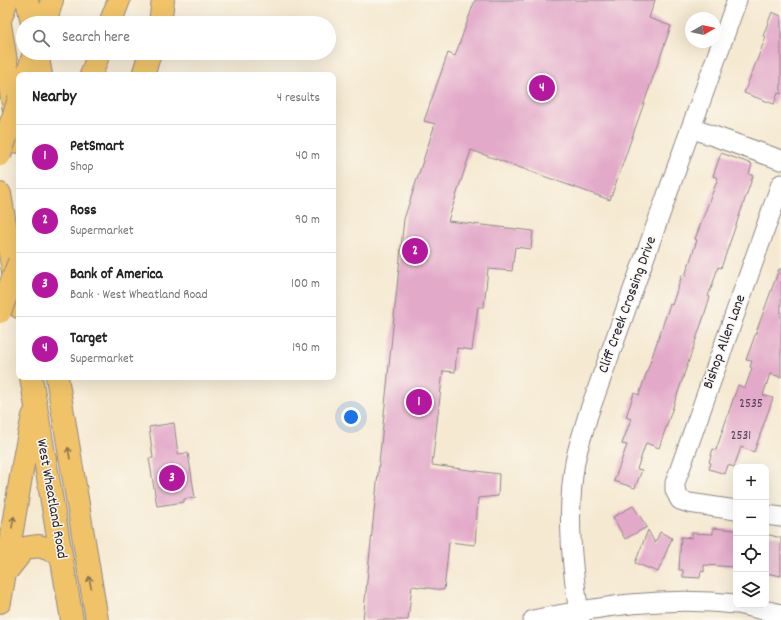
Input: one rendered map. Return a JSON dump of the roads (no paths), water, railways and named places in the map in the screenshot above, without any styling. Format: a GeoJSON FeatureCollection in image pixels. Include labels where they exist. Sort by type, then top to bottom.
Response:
{"type":"FeatureCollection","features":[{"type":"Feature","properties":{"kind":"main road"},"geometry":{"type":"LineString","coordinates":[[0,20],[7,0]]}},
{"type":"Feature","properties":{"kind":"main road"},"geometry":{"type":"LineString","coordinates":[[27,0],[30,16]]}},
{"type":"Feature","properties":{"kind":"main road"},"geometry":{"type":"LineString","coordinates":[[47,16],[52,0]]}},
{"type":"Feature","properties":{"kind":"main road"},"geometry":{"type":"LineString","coordinates":[[113,16],[119,0]]}},
{"type":"Feature","properties":{"kind":"main road"},"geometry":{"type":"LineString","coordinates":[[161,16],[163,0]]}},
{"type":"Feature","properties":{"kind":"main road"},"geometry":{"type":"LineString","coordinates":[[162,16],[168,0]]}},
{"type":"Feature","properties":{"kind":"main road"},"geometry":{"type":"LineString","coordinates":[[0,24],[16,123]]}},
{"type":"Feature","properties":{"kind":"main road"},"geometry":{"type":"LineString","coordinates":[[28,72],[33,60]]}},
{"type":"Feature","properties":{"kind":"main road"},"geometry":{"type":"LineString","coordinates":[[38,60],[41,72]]}},
{"type":"Feature","properties":{"kind":"main road"},"geometry":{"type":"LineString","coordinates":[[91,72],[96,60]]}},
{"type":"Feature","properties":{"kind":"main road"},"geometry":{"type":"LineString","coordinates":[[144,72],[148,60]]}},
{"type":"Feature","properties":{"kind":"main road"},"geometry":{"type":"LineString","coordinates":[[0,155],[16,108]]}},
{"type":"Feature","properties":{"kind":"main road"},"geometry":{"type":"LineString","coordinates":[[0,194],[16,288]]}},
{"type":"Feature","properties":{"kind":"main road"},"geometry":{"type":"LineString","coordinates":[[7,233],[16,250]]}},
{"type":"Feature","properties":{"kind":"main road"},"geometry":{"type":"LineString","coordinates":[[0,312],[16,270]]}},
{"type":"Feature","properties":{"kind":"main road","name":"West Wheatland Road"},"geometry":{"type":"LineString","coordinates":[[32,380],[72,620]]}},
{"type":"Feature","properties":{"kind":"main road"},"geometry":{"type":"LineString","coordinates":[[0,602],[25,453],[36,405],[44,380]]}},
{"type":"Feature","properties":{"kind":"main road","name":"West Wheatland Road"},"geometry":{"type":"LineString","coordinates":[[57,380],[97,620]]}},
{"type":"Feature","properties":{"kind":"main road"},"geometry":{"type":"LineString","coordinates":[[4,574],[25,548],[39,546],[60,553]]}},
{"type":"Feature","properties":{"kind":"street","name":"Cliff Creek Crossing Drive"},"geometry":{"type":"LineString","coordinates":[[580,616],[572,559],[571,529],[571,500],[575,462],[588,415],[737,0]]}},
{"type":"Feature","properties":{"kind":"street"},"geometry":{"type":"LineString","coordinates":[[691,128],[781,160]]}},
{"type":"Feature","properties":{"kind":"street","name":"Bishop Allen Lane"},"geometry":{"type":"LineString","coordinates":[[733,510],[689,503],[680,500],[675,490],[675,483],[781,184]]}},
{"type":"Feature","properties":{"kind":"street"},"geometry":{"type":"LineString","coordinates":[[769,515],[781,517]]}},
{"type":"Feature","properties":{"kind":"street"},"geometry":{"type":"LineString","coordinates":[[533,620],[580,616],[631,603],[698,600],[733,604]]}},
{"type":"Feature","properties":{"kind":"street"},"geometry":{"type":"LineString","coordinates":[[755,608],[781,614]]}},
{"type":"Feature","properties":{"kind":"place","name":"Target"},"geometry":{"type":"Point","coordinates":[542,88]}},
{"type":"Feature","properties":{"kind":"place","name":"Ross"},"geometry":{"type":"Point","coordinates":[415,251]}},
{"type":"Feature","properties":{"kind":"place","name":"PetSmart"},"geometry":{"type":"Point","coordinates":[419,402]}},
{"type":"Feature","properties":{"kind":"place","name":"Bank of America"},"geometry":{"type":"Point","coordinates":[172,478]}}]}
